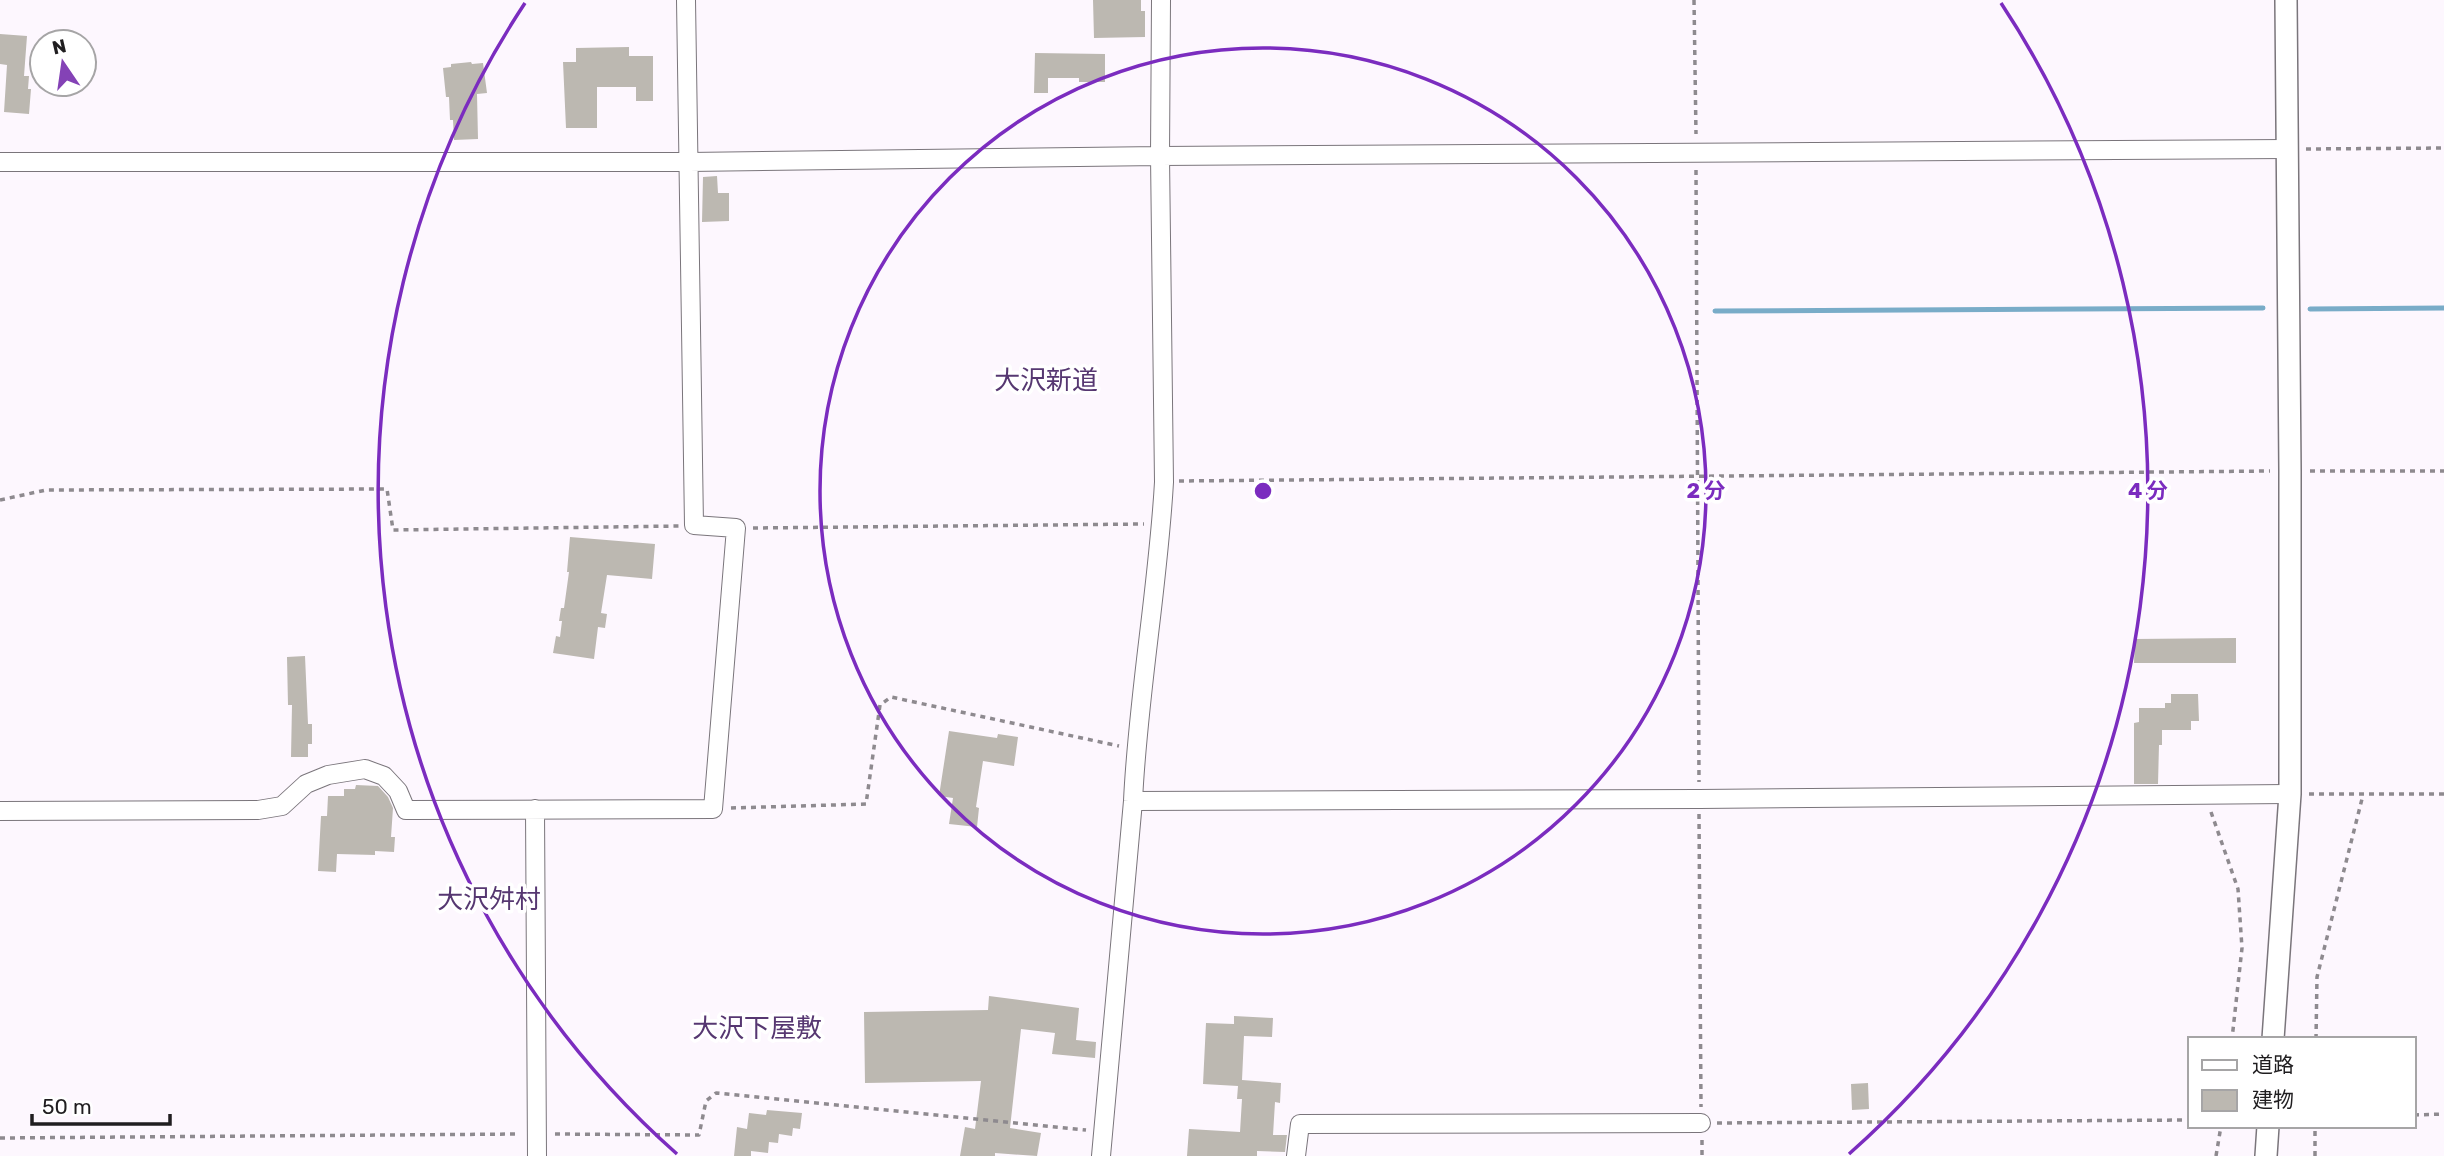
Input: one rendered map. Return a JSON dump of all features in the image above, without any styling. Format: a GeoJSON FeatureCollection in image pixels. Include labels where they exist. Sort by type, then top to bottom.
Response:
{"type":"FeatureCollection","features":[{"type":"Feature","properties":{"kind":"street"},"geometry":{"type":"LineString","coordinates":[[0,811],[258,810],[282,806],[306,784],[328,775],[365,769],[384,776],[398,791],[406,810],[713,809],[736,528],[694,525],[686,0]]}},
{"type":"Feature","properties":{"kind":"street"},"geometry":{"type":"LineString","coordinates":[[1101,1156],[1133,801],[1135,749],[1162,524],[1161,0]]}},
{"type":"Feature","properties":{"kind":"street"},"geometry":{"type":"LineString","coordinates":[[2273,1037],[2290,794],[2286,0]]}},
{"type":"Feature","properties":{"kind":"street"},"geometry":{"type":"LineString","coordinates":[[0,162],[689,162],[1160,156],[2287,149]]}},
{"type":"Feature","properties":{"kind":"street"},"geometry":{"type":"LineString","coordinates":[[1133,801],[2290,794]]}},
{"type":"Feature","properties":{"kind":"street"},"geometry":{"type":"LineString","coordinates":[[535,809],[537,1156]]}},
{"type":"Feature","properties":{"kind":"street"},"geometry":{"type":"LineString","coordinates":[[1296,1156],[1300,1124],[1701,1123]]}},
{"type":"Feature","properties":{"kind":"street"},"geometry":{"type":"LineString","coordinates":[[2266,1156],[2268,1128]]}},
{"type":"Feature","properties":{"kind":"path"},"geometry":{"type":"LineString","coordinates":[[1695,0],[1701,1123],[2188,1120]]}},
{"type":"Feature","properties":{"kind":"path"},"geometry":{"type":"LineString","coordinates":[[2287,149],[2444,148]]}},
{"type":"Feature","properties":{"kind":"path"},"geometry":{"type":"LineString","coordinates":[[1164,482],[2444,471]]}},
{"type":"Feature","properties":{"kind":"path"},"geometry":{"type":"LineString","coordinates":[[0,500],[46,490],[387,489],[393,530],[694,525]]}},
{"type":"Feature","properties":{"kind":"path"},"geometry":{"type":"LineString","coordinates":[[736,528],[1162,524]]}},
{"type":"Feature","properties":{"kind":"path"},"geometry":{"type":"LineString","coordinates":[[713,809],[866,804],[880,705],[891,696],[1135,749]]}},
{"type":"Feature","properties":{"kind":"path"},"geometry":{"type":"LineString","coordinates":[[2290,794],[2444,794]]}},
{"type":"Feature","properties":{"kind":"path"},"geometry":{"type":"LineString","coordinates":[[2204,795],[2238,889],[2242,948],[2232,1037]]}},
{"type":"Feature","properties":{"kind":"path"},"geometry":{"type":"LineString","coordinates":[[2316,1037],[2317,977],[2363,795]]}},
{"type":"Feature","properties":{"kind":"path"},"geometry":{"type":"LineString","coordinates":[[2416,1115],[2444,1114]]}},
{"type":"Feature","properties":{"kind":"path"},"geometry":{"type":"LineString","coordinates":[[2217,1156],[2221,1128]]}},
{"type":"Feature","properties":{"kind":"path"},"geometry":{"type":"LineString","coordinates":[[2315,1128],[2315,1156]]}},
{"type":"Feature","properties":{"kind":"building"},"geometry":{"type":"Polygon","coordinates":[[[1093,0],[1141,0],[1141,11],[1145,11],[1145,37],[1094,38],[1093,0]]]}},
{"type":"Feature","properties":{"kind":"building"},"geometry":{"type":"Polygon","coordinates":[[[0,34],[27,36],[24,76],[28,76],[29,114],[4,112],[7,65],[0,64],[0,34]]]}},
{"type":"Feature","properties":{"kind":"building"},"geometry":{"type":"Polygon","coordinates":[[[629,47],[629,56],[653,56],[653,101],[636,101],[636,87],[597,87],[597,128],[566,128],[563,62],[576,62],[576,48],[629,47]]]}},
{"type":"Feature","properties":{"kind":"building"},"geometry":{"type":"Polygon","coordinates":[[[1035,53],[1105,54],[1105,82],[1079,82],[1079,78],[1048,78],[1048,93],[1034,93],[1035,53]]]}},
{"type":"Feature","properties":{"kind":"building"},"geometry":{"type":"Polygon","coordinates":[[[483,63],[487,93],[477,94],[478,139],[454,140],[443,68],[451,67],[451,64],[483,63]]]}},
{"type":"Feature","properties":{"kind":"building"},"geometry":{"type":"Polygon","coordinates":[[[717,176],[718,193],[729,193],[729,221],[702,222],[703,177],[717,176]]]}},
{"type":"Feature","properties":{"kind":"building"},"geometry":{"type":"Polygon","coordinates":[[[570,537],[655,544],[652,579],[607,575],[601,613],[607,614],[605,628],[598,627],[594,659],[553,653],[556,636],[560,637],[562,621],[559,621],[561,608],[564,608],[569,572],[570,537]]]}},
{"type":"Feature","properties":{"kind":"building"},"geometry":{"type":"Polygon","coordinates":[[[2236,638],[2236,663],[2134,663],[2135,639],[2236,638]]]}},
{"type":"Feature","properties":{"kind":"building"},"geometry":{"type":"Polygon","coordinates":[[[305,656],[308,724],[312,724],[312,744],[308,744],[308,757],[291,757],[292,705],[288,705],[287,657],[305,656]]]}},
{"type":"Feature","properties":{"kind":"building"},"geometry":{"type":"Polygon","coordinates":[[[2171,694],[2198,694],[2199,721],[2191,721],[2191,730],[2162,730],[2158,784],[2134,784],[2134,723],[2139,722],[2139,708],[2165,708],[2165,703],[2171,703],[2171,694]]]}},
{"type":"Feature","properties":{"kind":"building"},"geometry":{"type":"Polygon","coordinates":[[[949,731],[997,738],[998,734],[1018,737],[1014,766],[983,761],[976,807],[979,808],[977,827],[949,824],[953,798],[939,796],[949,731]]]}},
{"type":"Feature","properties":{"kind":"building"},"geometry":{"type":"Polygon","coordinates":[[[356,785],[378,786],[388,797],[393,808],[391,837],[395,837],[394,852],[375,851],[375,855],[337,854],[336,872],[318,871],[321,816],[327,816],[328,796],[344,796],[344,789],[355,789],[356,785]]]}},
{"type":"Feature","properties":{"kind":"building"},"geometry":{"type":"Polygon","coordinates":[[[989,996],[1079,1008],[1076,1040],[1096,1042],[1095,1058],[1052,1054],[1055,1033],[1021,1029],[1010,1128],[1041,1133],[1037,1156],[995,1153],[995,1156],[960,1156],[965,1127],[975,1129],[981,1081],[865,1083],[864,1012],[988,1010],[989,996]]]}},
{"type":"Feature","properties":{"kind":"building"},"geometry":{"type":"Polygon","coordinates":[[[1234,1016],[1273,1018],[1272,1037],[1244,1036],[1242,1080],[1281,1083],[1280,1103],[1275,1102],[1273,1135],[1287,1135],[1285,1152],[1257,1151],[1257,1156],[1187,1156],[1189,1129],[1240,1132],[1242,1099],[1237,1099],[1238,1086],[1203,1084],[1206,1023],[1234,1024],[1234,1016]]]}},
{"type":"Feature","properties":{"kind":"building"},"geometry":{"type":"Polygon","coordinates":[[[1868,1083],[1869,1109],[1852,1110],[1851,1084],[1868,1083]]]}},
{"type":"Feature","properties":{"kind":"building"},"geometry":{"type":"Polygon","coordinates":[[[767,1110],[802,1113],[800,1129],[793,1128],[792,1136],[779,1134],[778,1143],[769,1142],[768,1153],[751,1151],[751,1156],[734,1156],[737,1127],[747,1129],[749,1113],[766,1115],[767,1110]]]}},
{"type":"Feature","properties":{"kind":"waterway"},"geometry":{"type":"LineString","coordinates":[[1715,311],[2263,308]]}},
{"type":"Feature","properties":{"kind":"waterway"},"geometry":{"type":"LineString","coordinates":[[2310,309],[2444,308]]}},
{"type":"Feature","properties":{"kind":"district","name":"大沢新道"},"geometry":{"type":"Point","coordinates":[1046,380]}},
{"type":"Feature","properties":{"kind":"district","name":"大沢舛村"},"geometry":{"type":"Point","coordinates":[489,899]}},
{"type":"Feature","properties":{"kind":"district","name":"大沢下屋敷"},"geometry":{"type":"Point","coordinates":[757,1028]}}]}
